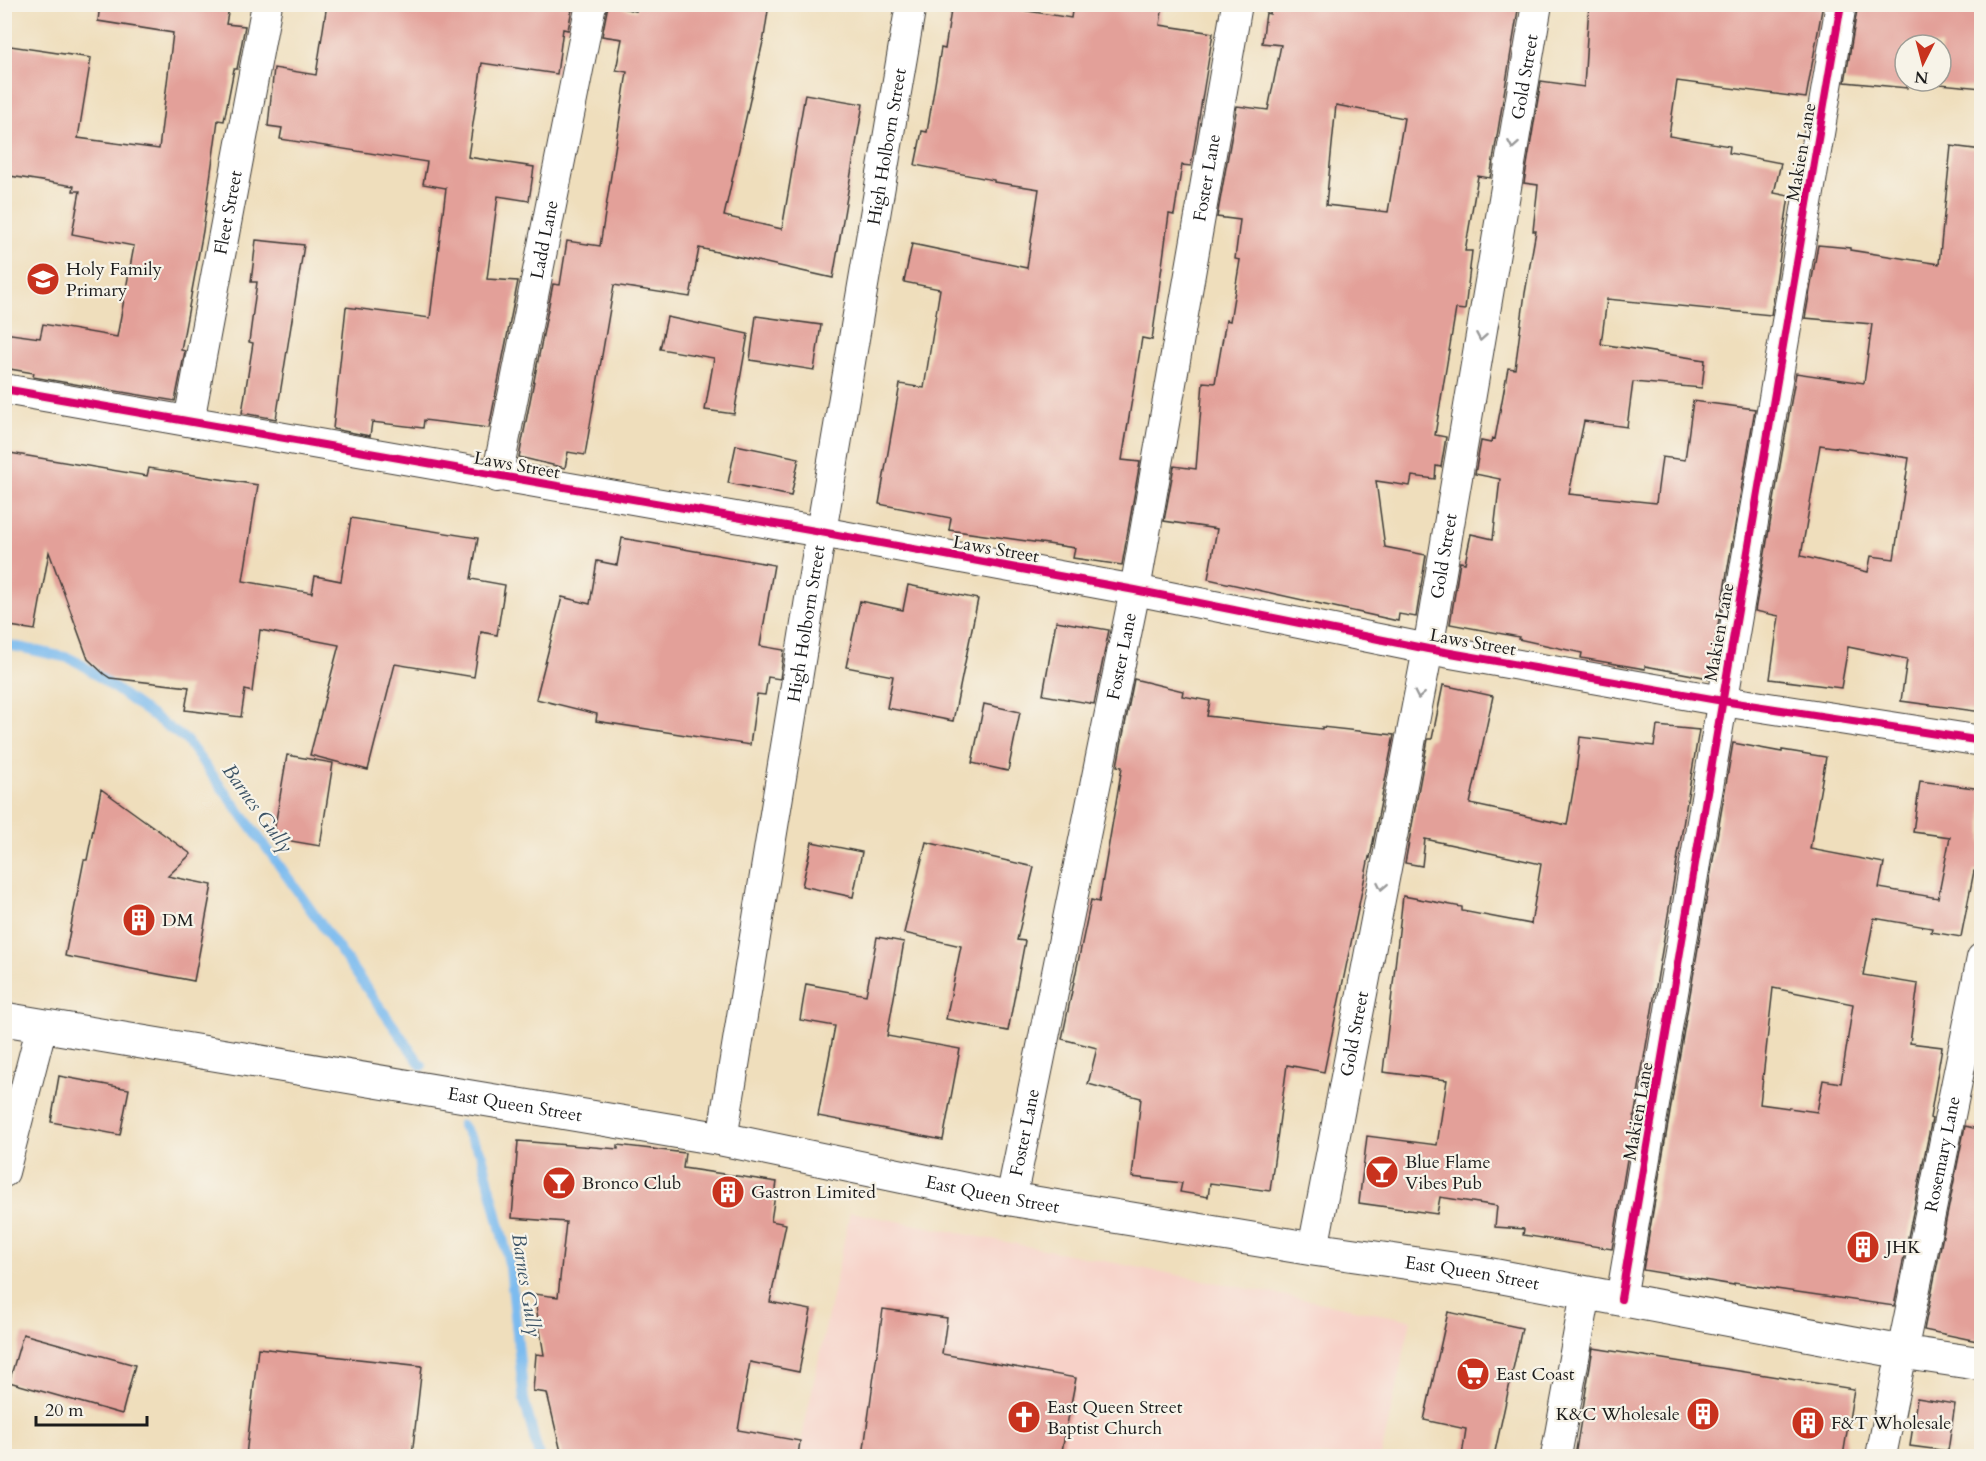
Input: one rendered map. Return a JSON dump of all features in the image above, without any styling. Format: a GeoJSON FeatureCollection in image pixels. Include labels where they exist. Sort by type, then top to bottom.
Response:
{"type":"FeatureCollection","features":[{"type":"Feature","properties":{"kind":"main road","name":"East Queen Street"},"geometry":{"type":"LineString","coordinates":[[4,1019],[722,1139],[1011,1199],[1313,1249],[1481,1273],[1902,1352],[1982,1364]]}},
{"type":"Feature","properties":{"kind":"street","name":"Fleet Street"},"geometry":{"type":"LineString","coordinates":[[189,421],[267,4]]}},
{"type":"Feature","properties":{"kind":"street","name":"Ladd Lane"},"geometry":{"type":"LineString","coordinates":[[497,477],[591,4]]}},
{"type":"Feature","properties":{"kind":"street","name":"High Holborn Street"},"geometry":{"type":"LineString","coordinates":[[722,1139],[820,532],[911,4]]}},
{"type":"Feature","properties":{"kind":"street","name":"Foster Lane"},"geometry":{"type":"LineString","coordinates":[[1011,1199],[1135,590],[1237,4]]}},
{"type":"Feature","properties":{"kind":"street","name":"Gold Street"},"geometry":{"type":"LineString","coordinates":[[1313,1249],[1428,649],[1537,4]]}},
{"type":"Feature","properties":{"kind":"street","name":"Makien Lane"},"geometry":{"type":"LineString","coordinates":[[1621,1299],[1841,4]]}},
{"type":"Feature","properties":{"kind":"street","name":"Laws Street"},"geometry":{"type":"LineString","coordinates":[[4,389],[820,532],[1135,590],[1428,649],[1723,701],[1982,741]]}},
{"type":"Feature","properties":{"kind":"street","name":"Rosemary Lane"},"geometry":{"type":"LineString","coordinates":[[1881,1456],[1982,958]]}},
{"type":"Feature","properties":{"kind":"street"},"geometry":{"type":"LineString","coordinates":[[4,1172],[42,1025]]}},
{"type":"Feature","properties":{"kind":"street"},"geometry":{"type":"LineString","coordinates":[[1556,1456],[1586,1293]]}},
{"type":"Feature","properties":{"kind":"shaded area"},"geometry":{"type":"Polygon","coordinates":[[[850,1212],[1411,1320],[1381,1456],[798,1456],[850,1212]]]}},
{"type":"Feature","properties":{"kind":"building"},"geometry":{"type":"Polygon","coordinates":[[[100,4],[211,4],[229,8],[226,24],[245,26],[224,121],[218,120],[203,231],[181,350],[185,351],[175,401],[33,377],[34,373],[4,368],[4,333],[40,338],[43,324],[117,337],[134,246],[72,234],[80,191],[73,191],[74,186],[4,175],[4,45],[91,58],[78,138],[159,149],[173,33],[98,21],[100,4]]]}},
{"type":"Feature","properties":{"kind":"building"},"geometry":{"type":"Polygon","coordinates":[[[327,4],[573,4],[568,30],[563,29],[557,74],[482,63],[468,157],[534,167],[529,201],[498,196],[487,279],[518,281],[489,428],[424,420],[423,428],[372,422],[370,436],[333,429],[346,307],[430,318],[446,188],[423,184],[427,162],[280,139],[282,128],[268,126],[274,68],[316,75],[327,4]]]}},
{"type":"Feature","properties":{"kind":"building"},"geometry":{"type":"Polygon","coordinates":[[[637,4],[769,4],[764,37],[724,216],[782,229],[805,94],[863,104],[833,278],[699,248],[690,297],[614,285],[585,455],[568,452],[565,468],[519,457],[553,284],[560,285],[567,241],[600,246],[627,72],[616,70],[622,39],[602,36],[608,5],[636,11],[637,4]]]}},
{"type":"Feature","properties":{"kind":"building"},"geometry":{"type":"Polygon","coordinates":[[[952,4],[984,4],[1071,18],[1073,4],[1163,4],[1160,25],[1213,33],[1191,166],[1182,165],[1174,215],[1169,214],[1152,340],[1142,338],[1122,460],[1140,462],[1122,565],[1073,558],[1075,548],[949,530],[951,518],[879,504],[900,384],[924,388],[940,289],[904,282],[912,244],[1027,268],[1039,189],[915,165],[922,131],[927,132],[941,48],[945,49],[952,4]]]}},
{"type":"Feature","properties":{"kind":"building"},"geometry":{"type":"Polygon","coordinates":[[[1271,4],[1519,4],[1490,178],[1478,176],[1465,251],[1472,251],[1465,310],[1456,309],[1435,435],[1446,437],[1441,467],[1436,466],[1435,479],[1412,476],[1410,486],[1376,481],[1385,547],[1426,555],[1416,617],[1399,614],[1398,621],[1208,579],[1217,529],[1164,521],[1174,466],[1196,469],[1203,382],[1215,383],[1226,320],[1230,321],[1240,260],[1235,259],[1240,220],[1217,217],[1237,106],[1268,110],[1281,45],[1262,43],[1266,13],[1270,14],[1271,4]],[[1336,105],[1326,205],[1388,212],[1404,118],[1336,105]]]}},
{"type":"Feature","properties":{"kind":"building"},"geometry":{"type":"Polygon","coordinates":[[[1589,4],[1823,4],[1806,98],[1677,81],[1669,136],[1730,146],[1729,153],[1781,163],[1774,193],[1789,196],[1771,315],[1607,299],[1601,344],[1705,360],[1702,388],[1633,382],[1627,427],[1584,421],[1569,494],[1656,503],[1662,457],[1685,460],[1693,401],[1755,409],[1709,678],[1645,666],[1645,669],[1581,658],[1582,653],[1518,639],[1519,637],[1450,624],[1460,562],[1465,563],[1471,534],[1493,539],[1500,479],[1475,474],[1481,441],[1491,443],[1492,438],[1495,439],[1508,368],[1515,369],[1536,231],[1533,231],[1538,185],[1524,183],[1541,81],[1584,87],[1589,4]]]}},
{"type":"Feature","properties":{"kind":"building"},"geometry":{"type":"Polygon","coordinates":[[[1858,4],[1982,4],[1982,88],[1953,85],[1953,33],[1893,33],[1893,87],[1845,82],[1858,4]]]}},
{"type":"Feature","properties":{"kind":"building"},"geometry":{"type":"Polygon","coordinates":[[[1951,146],[1982,150],[1982,712],[1901,701],[1907,659],[1848,647],[1841,688],[1770,679],[1779,616],[1755,611],[1796,373],[1864,383],[1872,324],[1805,318],[1818,245],[1850,248],[1850,250],[1939,264],[1951,146]],[[1820,445],[1801,556],[1868,572],[1871,556],[1894,559],[1909,458],[1820,445]]]}},
{"type":"Feature","properties":{"kind":"building"},"geometry":{"type":"Polygon","coordinates":[[[256,240],[304,245],[276,419],[242,413],[253,343],[249,342],[257,282],[251,282],[256,240]]]}},
{"type":"Feature","properties":{"kind":"building"},"geometry":{"type":"Polygon","coordinates":[[[756,316],[821,325],[814,370],[750,360],[756,316]]]}},
{"type":"Feature","properties":{"kind":"building"},"geometry":{"type":"Polygon","coordinates":[[[667,317],[748,334],[734,414],[705,410],[714,358],[660,349],[667,317]]]}},
{"type":"Feature","properties":{"kind":"building"},"geometry":{"type":"Polygon","coordinates":[[[736,445],[799,458],[791,496],[728,483],[736,445]]]}},
{"type":"Feature","properties":{"kind":"building"},"geometry":{"type":"Polygon","coordinates":[[[4,452],[147,476],[149,468],[258,485],[243,581],[312,593],[315,576],[341,581],[351,518],[478,538],[471,579],[505,585],[497,635],[481,632],[474,677],[395,664],[368,770],[310,755],[339,645],[260,630],[252,692],[245,690],[241,717],[185,710],[189,687],[110,678],[88,659],[49,552],[35,630],[4,625],[4,452]]]}},
{"type":"Feature","properties":{"kind":"building"},"geometry":{"type":"Polygon","coordinates":[[[622,538],[774,565],[760,646],[784,650],[780,679],[768,677],[765,695],[757,694],[750,745],[596,721],[597,714],[536,699],[562,597],[590,604],[597,561],[617,565],[622,538]]]}},
{"type":"Feature","properties":{"kind":"building"},"geometry":{"type":"Polygon","coordinates":[[[908,585],[978,599],[953,721],[887,708],[893,676],[846,667],[860,601],[903,610],[908,585]]]}},
{"type":"Feature","properties":{"kind":"building"},"geometry":{"type":"Polygon","coordinates":[[[1056,621],[1109,630],[1094,704],[1043,695],[1056,621]]]}},
{"type":"Feature","properties":{"kind":"building"},"geometry":{"type":"Polygon","coordinates":[[[1134,679],[1183,691],[1182,696],[1210,701],[1207,716],[1394,735],[1324,1072],[1287,1065],[1270,1191],[1210,1183],[1208,1197],[1180,1192],[1182,1183],[1132,1177],[1141,1098],[1088,1084],[1097,1048],[1062,1039],[1091,900],[1099,902],[1122,767],[1117,766],[1134,679]]]}},
{"type":"Feature","properties":{"kind":"building"},"geometry":{"type":"Polygon","coordinates":[[[1443,685],[1493,696],[1470,804],[1567,825],[1580,737],[1654,746],[1657,726],[1699,730],[1612,1249],[1523,1235],[1524,1229],[1495,1227],[1497,1206],[1440,1197],[1437,1214],[1359,1203],[1367,1136],[1437,1145],[1447,1080],[1383,1072],[1403,896],[1462,907],[1462,911],[1531,924],[1541,864],[1425,839],[1422,866],[1405,863],[1428,739],[1432,739],[1443,685]]]}},
{"type":"Feature","properties":{"kind":"building"},"geometry":{"type":"Polygon","coordinates":[[[984,704],[1020,712],[1008,771],[972,763],[984,704]]]}},
{"type":"Feature","properties":{"kind":"building"},"geometry":{"type":"Polygon","coordinates":[[[1733,743],[1826,757],[1810,849],[1884,863],[1879,888],[1938,898],[1950,837],[1913,832],[1920,781],[1982,789],[1982,872],[1974,871],[1961,937],[1931,932],[1932,928],[1874,918],[1863,975],[1918,984],[1910,1043],[1942,1047],[1930,1118],[1932,1119],[1894,1306],[1734,1283],[1734,1285],[1643,1270],[1733,743]],[[1773,988],[1760,1104],[1817,1112],[1823,1080],[1841,1083],[1853,1004],[1773,988]]]}},
{"type":"Feature","properties":{"kind":"building"},"geometry":{"type":"Polygon","coordinates":[[[287,755],[333,763],[320,846],[273,838],[287,755]]]}},
{"type":"Feature","properties":{"kind":"building","name":"DM"},"geometry":{"type":"Polygon","coordinates":[[[101,789],[191,854],[168,876],[212,885],[194,981],[65,956],[101,789]]]}},
{"type":"Feature","properties":{"kind":"building"},"geometry":{"type":"Polygon","coordinates":[[[812,842],[862,852],[853,897],[802,886],[812,842]]]}},
{"type":"Feature","properties":{"kind":"building"},"geometry":{"type":"Polygon","coordinates":[[[926,842],[1034,867],[1017,940],[1025,941],[1008,1031],[946,1019],[961,946],[904,933],[926,842]]]}},
{"type":"Feature","properties":{"kind":"building"},"geometry":{"type":"Polygon","coordinates":[[[877,937],[904,942],[887,1036],[960,1049],[943,1140],[818,1116],[835,1026],[800,1020],[806,984],[866,995],[877,937]]]}},
{"type":"Feature","properties":{"kind":"building"},"geometry":{"type":"Polygon","coordinates":[[[59,1076],[129,1089],[120,1135],[51,1122],[59,1076]]]}},
{"type":"Feature","properties":{"kind":"building"},"geometry":{"type":"Polygon","coordinates":[[[1965,1126],[1982,1130],[1982,1342],[1924,1330],[1965,1126]]]}},
{"type":"Feature","properties":{"kind":"building"},"geometry":{"type":"Polygon","coordinates":[[[518,1141],[618,1149],[618,1145],[685,1153],[683,1168],[777,1182],[771,1221],[786,1224],[770,1302],[811,1310],[799,1372],[750,1362],[738,1430],[800,1441],[798,1456],[562,1456],[547,1393],[533,1391],[536,1354],[544,1355],[534,1294],[558,1297],[566,1222],[512,1218],[518,1141]]]}},
{"type":"Feature","properties":{"kind":"building"},"geometry":{"type":"Polygon","coordinates":[[[883,1309],[947,1318],[942,1354],[1076,1378],[1061,1456],[863,1456],[883,1309]]]}},
{"type":"Feature","properties":{"kind":"building","name":"East Coast"},"geometry":{"type":"Polygon","coordinates":[[[1448,1312],[1522,1328],[1494,1456],[1462,1456],[1466,1429],[1424,1420],[1448,1312]]]}},
{"type":"Feature","properties":{"kind":"building"},"geometry":{"type":"Polygon","coordinates":[[[23,1334],[135,1365],[122,1414],[9,1382],[23,1334]]]}},
{"type":"Feature","properties":{"kind":"building"},"geometry":{"type":"Polygon","coordinates":[[[258,1348],[422,1366],[412,1456],[246,1456],[258,1348]]]}},
{"type":"Feature","properties":{"kind":"building"},"geometry":{"type":"Polygon","coordinates":[[[1593,1348],[1854,1389],[1843,1456],[1575,1456],[1593,1348]]]}},
{"type":"Feature","properties":{"kind":"building"},"geometry":{"type":"Polygon","coordinates":[[[1917,1398],[1955,1404],[1948,1451],[1910,1446],[1917,1398]]]}},
{"type":"Feature","properties":{"kind":"waterway","name":"Barnes Gully"},"geometry":{"type":"LineString","coordinates":[[4,644],[69,658],[81,664],[186,740],[269,851],[422,1066]]}},
{"type":"Feature","properties":{"kind":"waterway","name":"Barnes Gully"},"geometry":{"type":"LineString","coordinates":[[462,1125],[482,1155],[510,1267],[524,1400],[539,1456]]}},
{"type":"Feature","properties":{"kind":"cycle path"},"geometry":{"type":"LineString","coordinates":[[1621,1299],[1841,4]]}},
{"type":"Feature","properties":{"kind":"cycle path"},"geometry":{"type":"LineString","coordinates":[[4,389],[821,532],[1135,590],[1428,649],[1723,701],[1982,741]]}},
{"type":"Feature","properties":{"kind":"place","name":"Holy Family Primary"},"geometry":{"type":"Point","coordinates":[43,279]}},
{"type":"Feature","properties":{"kind":"place","name":"DM"},"geometry":{"type":"Point","coordinates":[139,920]}},
{"type":"Feature","properties":{"kind":"place","name":"Blue Flame Vibes Pub"},"geometry":{"type":"Point","coordinates":[1382,1172]}},
{"type":"Feature","properties":{"kind":"place","name":"Bronco Club"},"geometry":{"type":"Point","coordinates":[559,1183]}},
{"type":"Feature","properties":{"kind":"place","name":"Gastron Limited"},"geometry":{"type":"Point","coordinates":[728,1192]}},
{"type":"Feature","properties":{"kind":"place","name":"JHK"},"geometry":{"type":"Point","coordinates":[1863,1247]}},
{"type":"Feature","properties":{"kind":"place","name":"East Coast"},"geometry":{"type":"Point","coordinates":[1473,1374]}},
{"type":"Feature","properties":{"kind":"place","name":"K&C Wholesale"},"geometry":{"type":"Point","coordinates":[1703,1414]}},
{"type":"Feature","properties":{"kind":"place","name":"East Queen Street Baptist Church"},"geometry":{"type":"Point","coordinates":[1024,1417]}},
{"type":"Feature","properties":{"kind":"place","name":"F&T Wholesale"},"geometry":{"type":"Point","coordinates":[1808,1423]}}]}
